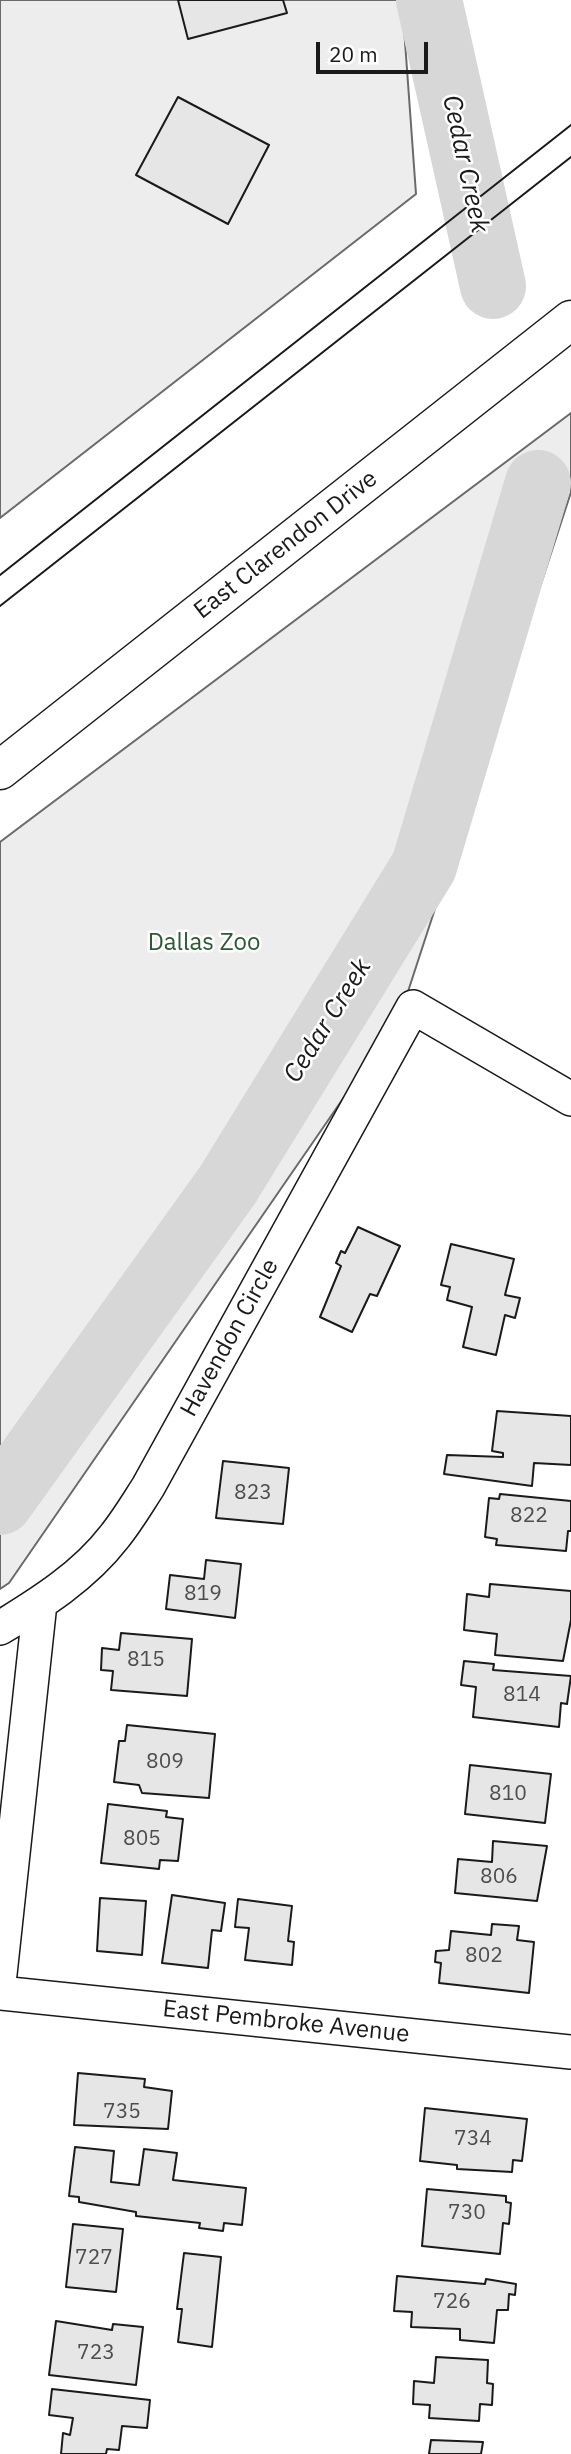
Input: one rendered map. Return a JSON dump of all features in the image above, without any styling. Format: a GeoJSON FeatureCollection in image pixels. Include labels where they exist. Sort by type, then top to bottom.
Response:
{"type":"FeatureCollection","features":[{"type":"Feature","properties":{"kind":"street","name":"East Clarendon Drive"},"geometry":{"type":"LineString","coordinates":[[0,770],[571,320]]}},
{"type":"Feature","properties":{"kind":"street","name":"Havendon Circle"},"geometry":{"type":"LineString","coordinates":[[0,1628],[40,1604],[75,1577],[114,1538],[148,1487],[413,1007],[571,1099]]}},
{"type":"Feature","properties":{"kind":"street"},"geometry":{"type":"LineString","coordinates":[[0,1974],[40,1604]]}},
{"type":"Feature","properties":{"kind":"street","name":"East Pembroke Avenue"},"geometry":{"type":"LineString","coordinates":[[0,1993],[571,2052]]}},
{"type":"Feature","properties":{"kind":"shaded area"},"geometry":{"type":"Polygon","coordinates":[[[0,0],[402,0],[416,194],[0,518],[0,0]]]}},
{"type":"Feature","properties":{"kind":"shaded area","name":"Dallas Zoo"},"geometry":{"type":"Polygon","coordinates":[[[571,413],[571,492],[400,1016],[9,1583],[0,1589],[0,842],[571,413]]]}},
{"type":"Feature","properties":{"kind":"building"},"geometry":{"type":"Polygon","coordinates":[[[178,0],[283,0],[287,13],[188,39],[178,0]]]}},
{"type":"Feature","properties":{"kind":"building"},"geometry":{"type":"Polygon","coordinates":[[[178,97],[269,145],[228,224],[136,175],[178,97]]]}},
{"type":"Feature","properties":{"kind":"building"},"geometry":{"type":"Polygon","coordinates":[[[358,1227],[400,1246],[377,1296],[370,1294],[352,1332],[320,1317],[341,1266],[336,1263],[341,1251],[345,1253],[358,1227]]]}},
{"type":"Feature","properties":{"kind":"building"},"geometry":{"type":"Polygon","coordinates":[[[451,1244],[514,1259],[505,1295],[520,1298],[515,1318],[505,1315],[496,1355],[463,1347],[472,1307],[447,1300],[450,1287],[441,1285],[451,1244]]]}},
{"type":"Feature","properties":{"kind":"building"},"geometry":{"type":"Polygon","coordinates":[[[497,1411],[571,1416],[571,1465],[534,1463],[532,1486],[444,1474],[447,1455],[503,1457],[503,1453],[492,1451],[497,1411]]]}},
{"type":"Feature","properties":{"kind":"building"},"geometry":{"type":"Polygon","coordinates":[[[223,1461],[289,1468],[283,1524],[216,1518],[223,1461]]]}},
{"type":"Feature","properties":{"kind":"building"},"geometry":{"type":"Polygon","coordinates":[[[500,1494],[571,1501],[571,1531],[568,1531],[566,1551],[496,1545],[497,1539],[485,1537],[489,1498],[499,1499],[500,1494]]]}},
{"type":"Feature","properties":{"kind":"building"},"geometry":{"type":"Polygon","coordinates":[[[206,1560],[241,1564],[235,1618],[166,1609],[170,1575],[204,1579],[206,1560]]]}},
{"type":"Feature","properties":{"kind":"building"},"geometry":{"type":"Polygon","coordinates":[[[490,1584],[571,1591],[571,1620],[563,1661],[495,1655],[497,1634],[464,1630],[467,1594],[489,1597],[490,1584]]]}},
{"type":"Feature","properties":{"kind":"building"},"geometry":{"type":"Polygon","coordinates":[[[121,1633],[192,1639],[187,1696],[111,1690],[113,1671],[101,1670],[102,1648],[119,1650],[121,1633]]]}},
{"type":"Feature","properties":{"kind":"building"},"geometry":{"type":"Polygon","coordinates":[[[464,1661],[494,1664],[493,1670],[571,1676],[567,1704],[561,1703],[559,1727],[473,1717],[476,1687],[461,1685],[464,1661]]]}},
{"type":"Feature","properties":{"kind":"building"},"geometry":{"type":"Polygon","coordinates":[[[127,1725],[215,1734],[209,1798],[142,1793],[139,1785],[114,1782],[119,1741],[125,1741],[127,1725]]]}},
{"type":"Feature","properties":{"kind":"building"},"geometry":{"type":"Polygon","coordinates":[[[470,1765],[551,1774],[545,1823],[465,1814],[470,1765]]]}},
{"type":"Feature","properties":{"kind":"building"},"geometry":{"type":"Polygon","coordinates":[[[108,1804],[167,1811],[166,1817],[183,1819],[178,1861],[160,1860],[159,1869],[101,1863],[108,1804]]]}},
{"type":"Feature","properties":{"kind":"building"},"geometry":{"type":"Polygon","coordinates":[[[493,1841],[547,1846],[537,1901],[455,1893],[458,1859],[492,1862],[493,1841]]]}},
{"type":"Feature","properties":{"kind":"building"},"geometry":{"type":"Polygon","coordinates":[[[172,1895],[225,1903],[221,1931],[212,1930],[208,1968],[162,1963],[172,1895]]]}},
{"type":"Feature","properties":{"kind":"building"},"geometry":{"type":"Polygon","coordinates":[[[100,1898],[146,1901],[142,1955],[97,1951],[100,1898]]]}},
{"type":"Feature","properties":{"kind":"building"},"geometry":{"type":"Polygon","coordinates":[[[238,1899],[292,1906],[288,1941],[294,1942],[292,1965],[245,1960],[249,1928],[235,1927],[238,1899]]]}},
{"type":"Feature","properties":{"kind":"building"},"geometry":{"type":"Polygon","coordinates":[[[492,1924],[519,1926],[517,1940],[534,1942],[529,1993],[439,1983],[441,1963],[435,1962],[436,1951],[449,1950],[451,1931],[491,1935],[492,1924]]]}},
{"type":"Feature","properties":{"kind":"building"},"geometry":{"type":"Polygon","coordinates":[[[78,2073],[145,2079],[144,2087],[172,2091],[168,2129],[74,2125],[78,2073]]]}},
{"type":"Feature","properties":{"kind":"building"},"geometry":{"type":"Polygon","coordinates":[[[425,2108],[527,2119],[522,2161],[513,2160],[512,2172],[457,2169],[457,2165],[420,2161],[425,2108]]]}},
{"type":"Feature","properties":{"kind":"building"},"geometry":{"type":"Polygon","coordinates":[[[75,2147],[114,2151],[111,2182],[139,2185],[144,2149],[177,2153],[173,2180],[246,2188],[242,2225],[224,2223],[223,2231],[199,2228],[200,2223],[136,2216],[136,2212],[79,2202],[79,2197],[69,2196],[75,2147]]]}},
{"type":"Feature","properties":{"kind":"building"},"geometry":{"type":"Polygon","coordinates":[[[427,2189],[506,2196],[506,2202],[511,2203],[509,2224],[503,2223],[500,2254],[422,2246],[427,2189]]]}},
{"type":"Feature","properties":{"kind":"building"},"geometry":{"type":"Polygon","coordinates":[[[73,2224],[123,2229],[116,2292],[66,2287],[73,2224]]]}},
{"type":"Feature","properties":{"kind":"building"},"geometry":{"type":"Polygon","coordinates":[[[184,2253],[221,2257],[212,2347],[178,2342],[182,2309],[177,2309],[184,2253]]]}},
{"type":"Feature","properties":{"kind":"building"},"geometry":{"type":"Polygon","coordinates":[[[397,2276],[485,2284],[486,2279],[516,2284],[515,2295],[509,2294],[508,2310],[497,2310],[494,2343],[460,2340],[460,2329],[411,2327],[412,2312],[394,2311],[397,2276]]]}},
{"type":"Feature","properties":{"kind":"building"},"geometry":{"type":"Polygon","coordinates":[[[56,2321],[112,2330],[113,2324],[143,2327],[136,2385],[49,2375],[56,2321]]]}},
{"type":"Feature","properties":{"kind":"building"},"geometry":{"type":"Polygon","coordinates":[[[436,2357],[488,2360],[487,2383],[493,2384],[492,2405],[480,2404],[479,2421],[429,2418],[430,2405],[413,2404],[414,2381],[434,2383],[436,2357]]]}},
{"type":"Feature","properties":{"kind":"building"},"geometry":{"type":"Polygon","coordinates":[[[52,2389],[150,2400],[147,2428],[122,2426],[119,2450],[107,2449],[106,2454],[61,2454],[63,2433],[70,2435],[73,2418],[49,2415],[52,2389]]]}},
{"type":"Feature","properties":{"kind":"building"},"geometry":{"type":"Polygon","coordinates":[[[431,2440],[483,2442],[481,2454],[429,2454],[431,2440]]]}},
{"type":"Feature","properties":{"kind":"waterway","name":"Cedar Creek"},"geometry":{"type":"LineString","coordinates":[[429,0],[493,286]]}},
{"type":"Feature","properties":{"kind":"waterway","name":"Cedar Creek"},"geometry":{"type":"LineString","coordinates":[[0,1502],[227,1186],[424,866],[538,483]]}},
{"type":"Feature","properties":{"kind":"tram line"},"geometry":{"type":"LineString","coordinates":[[0,575],[571,125]]}},
{"type":"Feature","properties":{"kind":"tram line"},"geometry":{"type":"LineString","coordinates":[[0,606],[571,157]]}}]}
